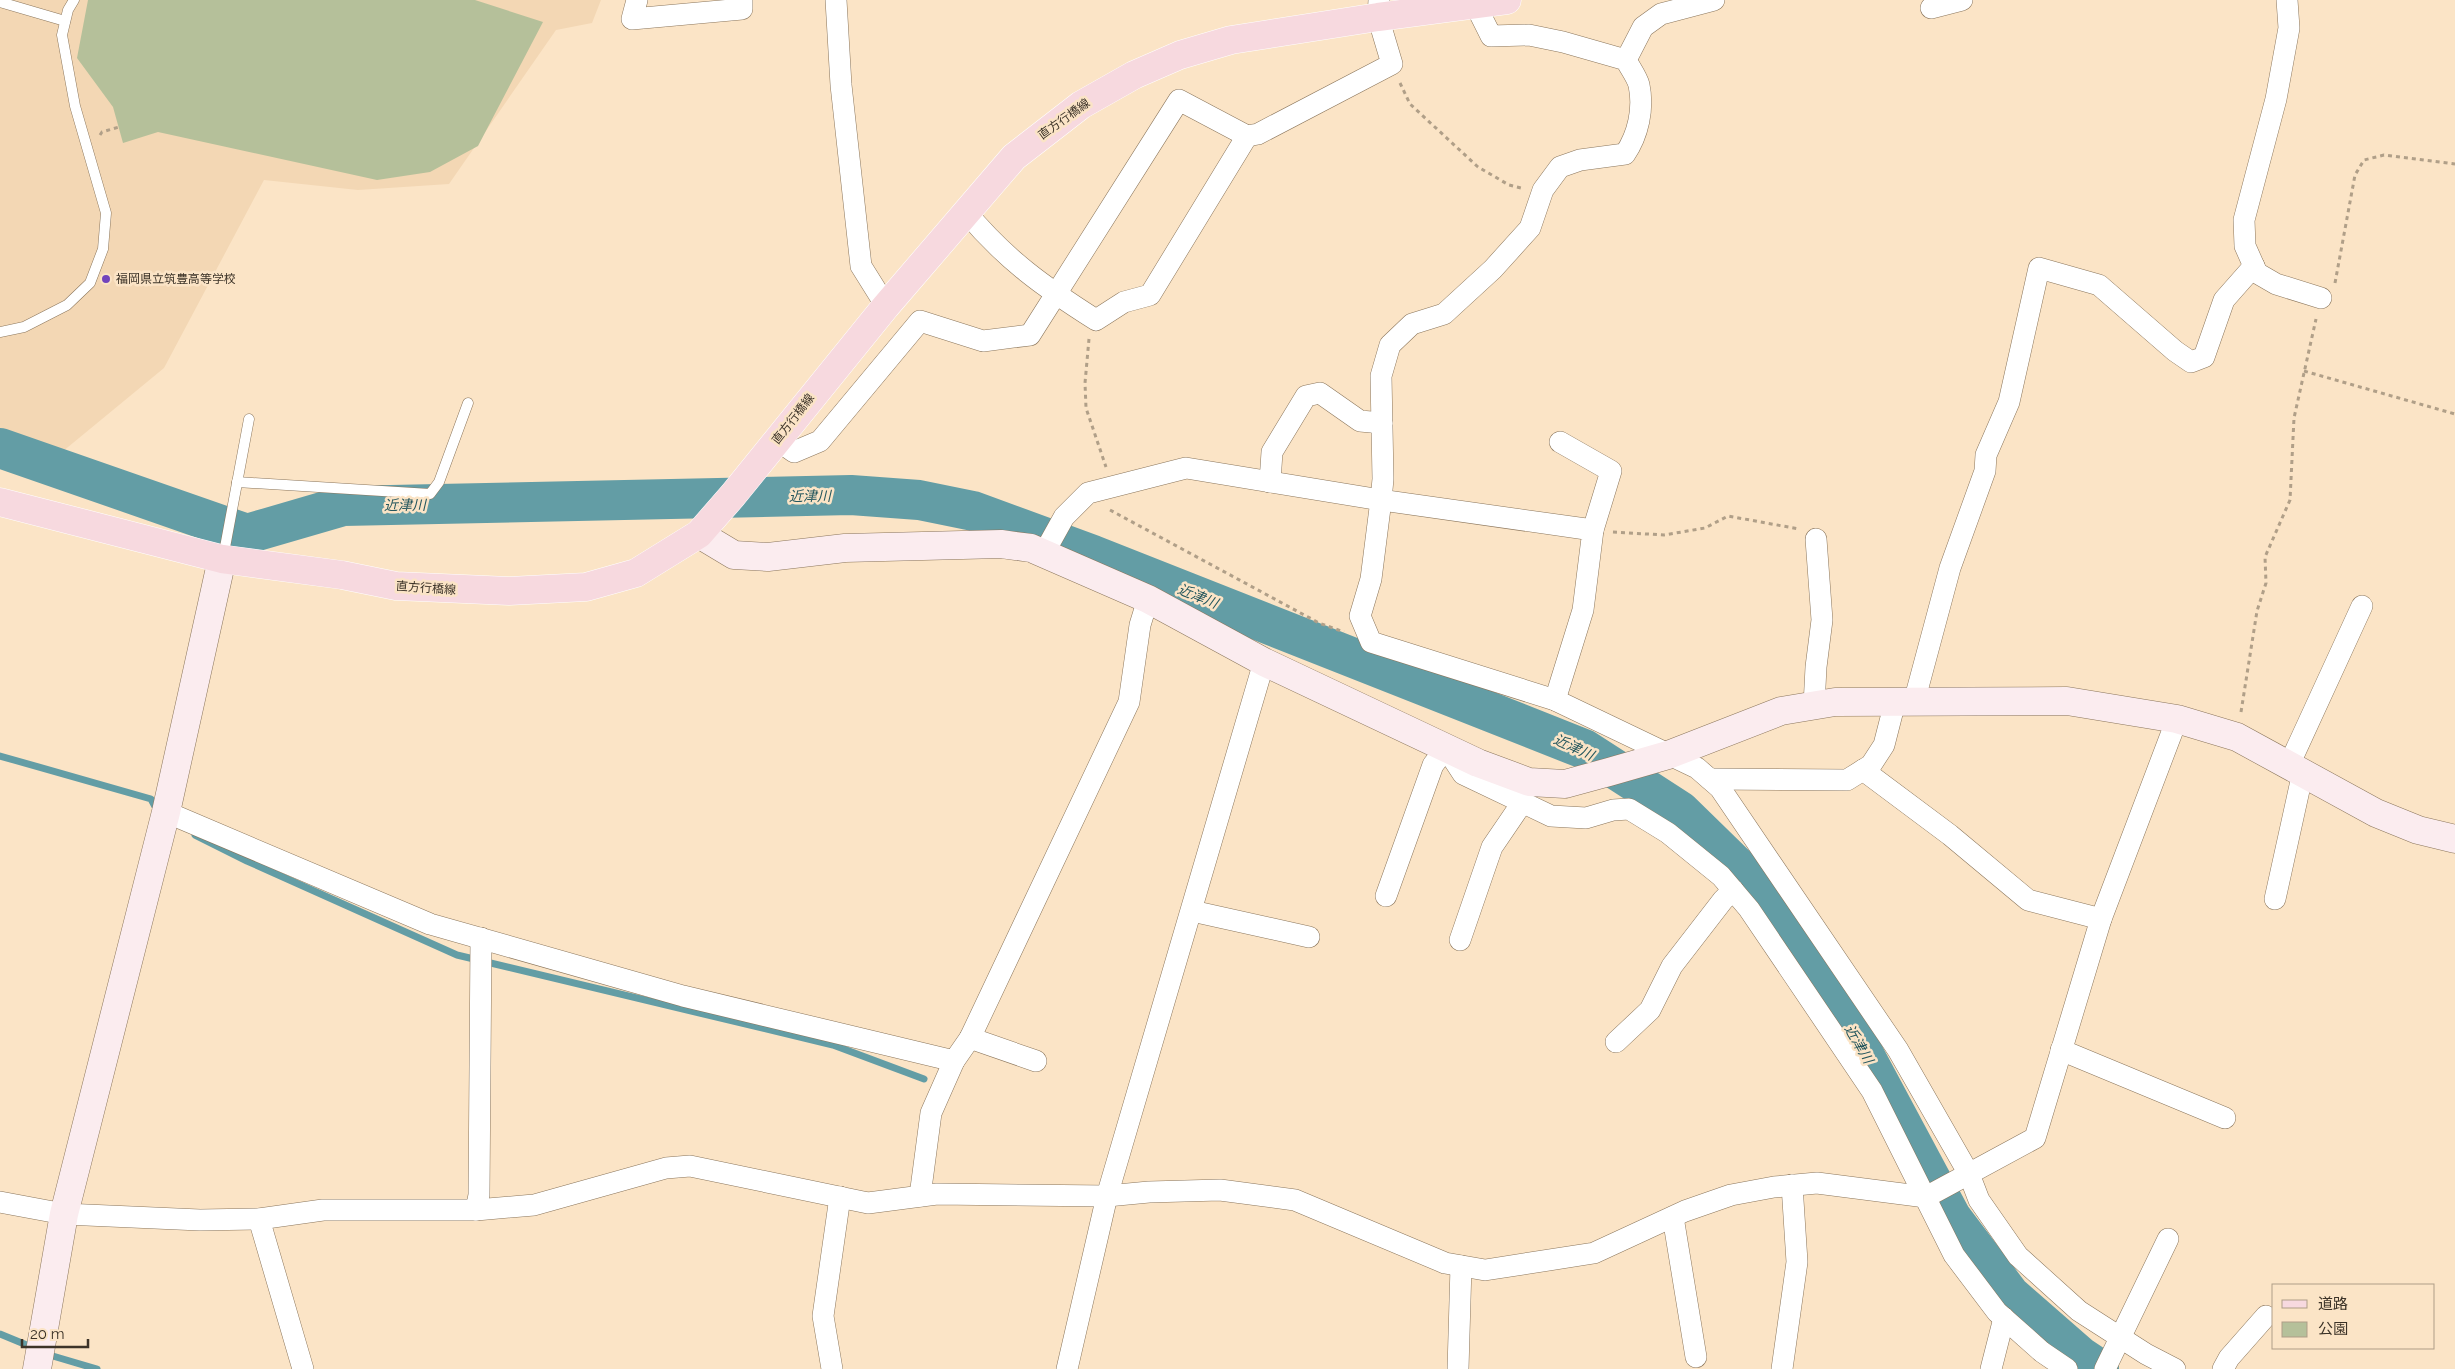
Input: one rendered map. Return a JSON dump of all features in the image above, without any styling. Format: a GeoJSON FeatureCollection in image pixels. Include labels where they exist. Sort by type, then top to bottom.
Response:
{"type":"FeatureCollection","features":[{"type":"Feature","properties":{"kind":"main road","name":"直方行橋線"},"geometry":{"type":"LineString","coordinates":[[0,502],[222,558],[342,575],[396,586],[509,591],[586,587],[636,573],[699,534],[886,306],[1014,157],[1081,105],[1134,75],[1180,55],[1232,40],[1378,8],[1507,0]]}},
{"type":"Feature","properties":{"kind":"street"},"geometry":{"type":"LineString","coordinates":[[637,0],[632,19],[742,9],[742,0]]}},
{"type":"Feature","properties":{"kind":"street"},"geometry":{"type":"LineString","coordinates":[[836,0],[840,85],[861,266],[886,306]]}},
{"type":"Feature","properties":{"kind":"street"},"geometry":{"type":"LineString","coordinates":[[1626,60],[1643,27],[1661,14],[1714,0]]}},
{"type":"Feature","properties":{"kind":"street"},"geometry":{"type":"LineString","coordinates":[[1931,8],[1962,0]]}},
{"type":"Feature","properties":{"kind":"street"},"geometry":{"type":"LineString","coordinates":[[2287,0],[2289,28],[2276,99],[2244,220],[2245,246],[2257,273],[2276,284],[2321,298]]}},
{"type":"Feature","properties":{"kind":"street"},"geometry":{"type":"LineString","coordinates":[[1475,2],[1491,36],[1530,35],[1563,42],[1626,60],[1639,85],[1639,118],[1634,140],[1625,154],[1580,160],[1560,167],[1543,190],[1530,228],[1492,270],[1444,314],[1412,324],[1390,345],[1381,376],[1384,479],[1371,579],[1360,616],[1371,642],[1555,700],[1638,738],[1668,755],[1697,768],[1720,788],[1898,1050],[1963,1177],[2018,1256],[2079,1311],[2119,1341],[2175,1369]]}},
{"type":"Feature","properties":{"kind":"street"},"geometry":{"type":"LineString","coordinates":[[777,440],[794,452],[820,441],[920,320],[983,341],[1030,335],[1179,100],[1247,136],[1258,134],[1392,64],[1378,8]]}},
{"type":"Feature","properties":{"kind":"street"},"geometry":{"type":"LineString","coordinates":[[966,212],[990,241],[1018,267],[1055,294],[1096,320],[1124,302],[1150,295],[1247,136]]}},
{"type":"Feature","properties":{"kind":"street"},"geometry":{"type":"LineString","coordinates":[[1710,779],[1847,780],[1871,765],[1884,745],[1904,702],[1985,471],[1986,456],[2009,402],[2039,268],[2099,285],[2175,351],[2191,362],[2204,358],[2224,300],[2254,266]]}},
{"type":"Feature","properties":{"kind":"street"},"geometry":{"type":"LineString","coordinates":[[1270,482],[1272,452],[1306,396],[1320,393],[1360,420],[1382,423]]}},
{"type":"Feature","properties":{"kind":"street"},"geometry":{"type":"LineString","coordinates":[[1555,700],[1583,610],[1593,530],[1611,471],[1560,442]]}},
{"type":"Feature","properties":{"kind":"street"},"geometry":{"type":"LineString","coordinates":[[1044,553],[1064,518],[1088,493],[1186,468],[1381,500],[1593,530]]}},
{"type":"Feature","properties":{"kind":"street"},"geometry":{"type":"LineString","coordinates":[[699,534],[734,555],[768,557],[845,548],[1001,544],[1031,548],[1148,599],[1264,662],[1446,748],[1529,782],[1565,784],[1668,755],[1781,711],[1836,702],[2067,700],[2177,719],[2237,737],[2376,813],[2418,830],[2455,839]]}},
{"type":"Feature","properties":{"kind":"street"},"geometry":{"type":"LineString","coordinates":[[1814,706],[1816,667],[1822,620],[1816,540]]}},
{"type":"Feature","properties":{"kind":"street"},"geometry":{"type":"LineString","coordinates":[[37,1369],[64,1214],[166,812],[222,558]]}},
{"type":"Feature","properties":{"kind":"street"},"geometry":{"type":"LineString","coordinates":[[920,1196],[931,1114],[954,1061],[970,1038],[1129,702],[1140,625],[1148,599]]}},
{"type":"Feature","properties":{"kind":"street"},"geometry":{"type":"LineString","coordinates":[[2274,899],[2296,769],[2362,606]]}},
{"type":"Feature","properties":{"kind":"street"},"geometry":{"type":"LineString","coordinates":[[1067,1369],[1107,1196],[1264,662]]}},
{"type":"Feature","properties":{"kind":"street"},"geometry":{"type":"LineString","coordinates":[[0,1202],[64,1214],[200,1220],[259,1219],[323,1210],[476,1210],[534,1205],[666,1168],[690,1166],[868,1203],[937,1194],[1107,1196],[1149,1192],[1220,1190],[1295,1200],[1445,1263],[1486,1270],[1594,1253],[1674,1217],[1731,1195],[1817,1183],[1926,1197],[2035,1138],[2101,919],[2177,719]]}},
{"type":"Feature","properties":{"kind":"street"},"geometry":{"type":"LineString","coordinates":[[1446,748],[1463,774],[1551,816],[1586,818],[1613,810],[1629,809],[1668,833],[1721,876],[1750,909],[1872,1091],[1954,1255],[2004,1318],[2042,1352],[2067,1369]]}},
{"type":"Feature","properties":{"kind":"street"},"geometry":{"type":"LineString","coordinates":[[1386,896],[1433,765],[1446,748]]}},
{"type":"Feature","properties":{"kind":"street"},"geometry":{"type":"LineString","coordinates":[[1863,770],[1950,835],[2028,900],[2101,919]]}},
{"type":"Feature","properties":{"kind":"street"},"geometry":{"type":"LineString","coordinates":[[1460,940],[1492,847],[1522,803]]}},
{"type":"Feature","properties":{"kind":"street"},"geometry":{"type":"LineString","coordinates":[[166,812],[430,924],[684,996],[954,1061]]}},
{"type":"Feature","properties":{"kind":"street"},"geometry":{"type":"LineString","coordinates":[[1616,1042],[1650,1010],[1672,966],[1723,900],[1734,890]]}},
{"type":"Feature","properties":{"kind":"street"},"geometry":{"type":"LineString","coordinates":[[1192,911],[1309,938]]}},
{"type":"Feature","properties":{"kind":"street"},"geometry":{"type":"LineString","coordinates":[[476,1210],[479,1195],[481,938]]}},
{"type":"Feature","properties":{"kind":"street"},"geometry":{"type":"LineString","coordinates":[[970,1038],[1036,1061]]}},
{"type":"Feature","properties":{"kind":"street"},"geometry":{"type":"LineString","coordinates":[[2061,1050],[2225,1118]]}},
{"type":"Feature","properties":{"kind":"street"},"geometry":{"type":"LineString","coordinates":[[1782,1369],[1797,1262],[1792,1186]]}},
{"type":"Feature","properties":{"kind":"street"},"geometry":{"type":"LineString","coordinates":[[832,1369],[823,1316],[840,1197]]}},
{"type":"Feature","properties":{"kind":"street"},"geometry":{"type":"LineString","coordinates":[[1674,1217],[1696,1357]]}},
{"type":"Feature","properties":{"kind":"street"},"geometry":{"type":"LineString","coordinates":[[259,1219],[303,1369]]}},
{"type":"Feature","properties":{"kind":"street"},"geometry":{"type":"LineString","coordinates":[[2105,1369],[2168,1239]]}},
{"type":"Feature","properties":{"kind":"street"},"geometry":{"type":"LineString","coordinates":[[1458,1369],[1461,1266]]}},
{"type":"Feature","properties":{"kind":"street"},"geometry":{"type":"LineString","coordinates":[[2223,1369],[2228,1358],[2266,1316]]}},
{"type":"Feature","properties":{"kind":"street"},"geometry":{"type":"LineString","coordinates":[[1991,1369],[2004,1318]]}},
{"type":"Feature","properties":{"kind":"lane"},"geometry":{"type":"LineString","coordinates":[[0,332],[24,326],[67,305],[90,283],[103,249],[106,213],[75,106],[62,35],[68,10],[74,0]]}},
{"type":"Feature","properties":{"kind":"lane"},"geometry":{"type":"LineString","coordinates":[[0,2],[66,21]]}},
{"type":"Feature","properties":{"kind":"lane"},"geometry":{"type":"LineString","coordinates":[[237,482],[430,494],[439,482],[468,403]]}},
{"type":"Feature","properties":{"kind":"lane"},"geometry":{"type":"LineString","coordinates":[[222,558],[249,419]]}},
{"type":"Feature","properties":{"kind":"path"},"geometry":{"type":"LineString","coordinates":[[1392,64],[1410,104],[1478,167],[1509,185],[1529,190],[1543,190]]}},
{"type":"Feature","properties":{"kind":"path"},"geometry":{"type":"LineString","coordinates":[[2237,737],[2257,611],[2266,583],[2265,557],[2290,500],[2294,418],[2321,298],[2333,291],[2355,175],[2364,160],[2384,155],[2455,164]]}},
{"type":"Feature","properties":{"kind":"path"},"geometry":{"type":"LineString","coordinates":[[1096,320],[1087,346],[1086,408],[1113,487]]}},
{"type":"Feature","properties":{"kind":"path"},"geometry":{"type":"LineString","coordinates":[[2304,371],[2455,414]]}},
{"type":"Feature","properties":{"kind":"path"},"geometry":{"type":"LineString","coordinates":[[1088,493],[1103,506],[1233,578],[1319,623],[1371,642]]}},
{"type":"Feature","properties":{"kind":"path"},"geometry":{"type":"LineString","coordinates":[[1593,530],[1664,535],[1705,528],[1728,516],[1796,527],[1816,540]]}},
{"type":"Feature","properties":{"kind":"shaded area","name":"福岡県立筑豊高等学校"},"geometry":{"type":"Polygon","coordinates":[[[0,0],[601,0],[592,23],[556,30],[449,184],[358,190],[264,180],[164,368],[62,452],[0,434],[0,0]]]}},
{"type":"Feature","properties":{"kind":"green space"},"geometry":{"type":"Polygon","coordinates":[[[88,0],[475,0],[543,22],[478,146],[430,172],[377,180],[158,132],[123,143],[113,107],[77,58],[88,0]]]}},
{"type":"Feature","properties":{"kind":"waterway","name":"近津川"},"geometry":{"type":"LineString","coordinates":[[0,448],[247,534],[343,506],[851,495],[919,500],[973,511],[1093,555],[1584,749],[1680,811],[1763,892],[1852,1032],[1951,1217],[2010,1295],[2081,1357],[2099,1369]]}},
{"type":"Feature","properties":{"kind":"waterway"},"geometry":{"type":"LineString","coordinates":[[0,756],[151,799],[158,812]]}},
{"type":"Feature","properties":{"kind":"waterway"},"geometry":{"type":"LineString","coordinates":[[195,835],[247,861],[457,955],[833,1045],[924,1079]]}},
{"type":"Feature","properties":{"kind":"waterway"},"geometry":{"type":"LineString","coordinates":[[0,1334],[34,1348]]}},
{"type":"Feature","properties":{"kind":"waterway"},"geometry":{"type":"LineString","coordinates":[[46,1354],[97,1369]]}},
{"type":"Feature","properties":{"kind":"place","name":"福岡県立筑豊高等学校"},"geometry":{"type":"Point","coordinates":[106,279]}}]}
